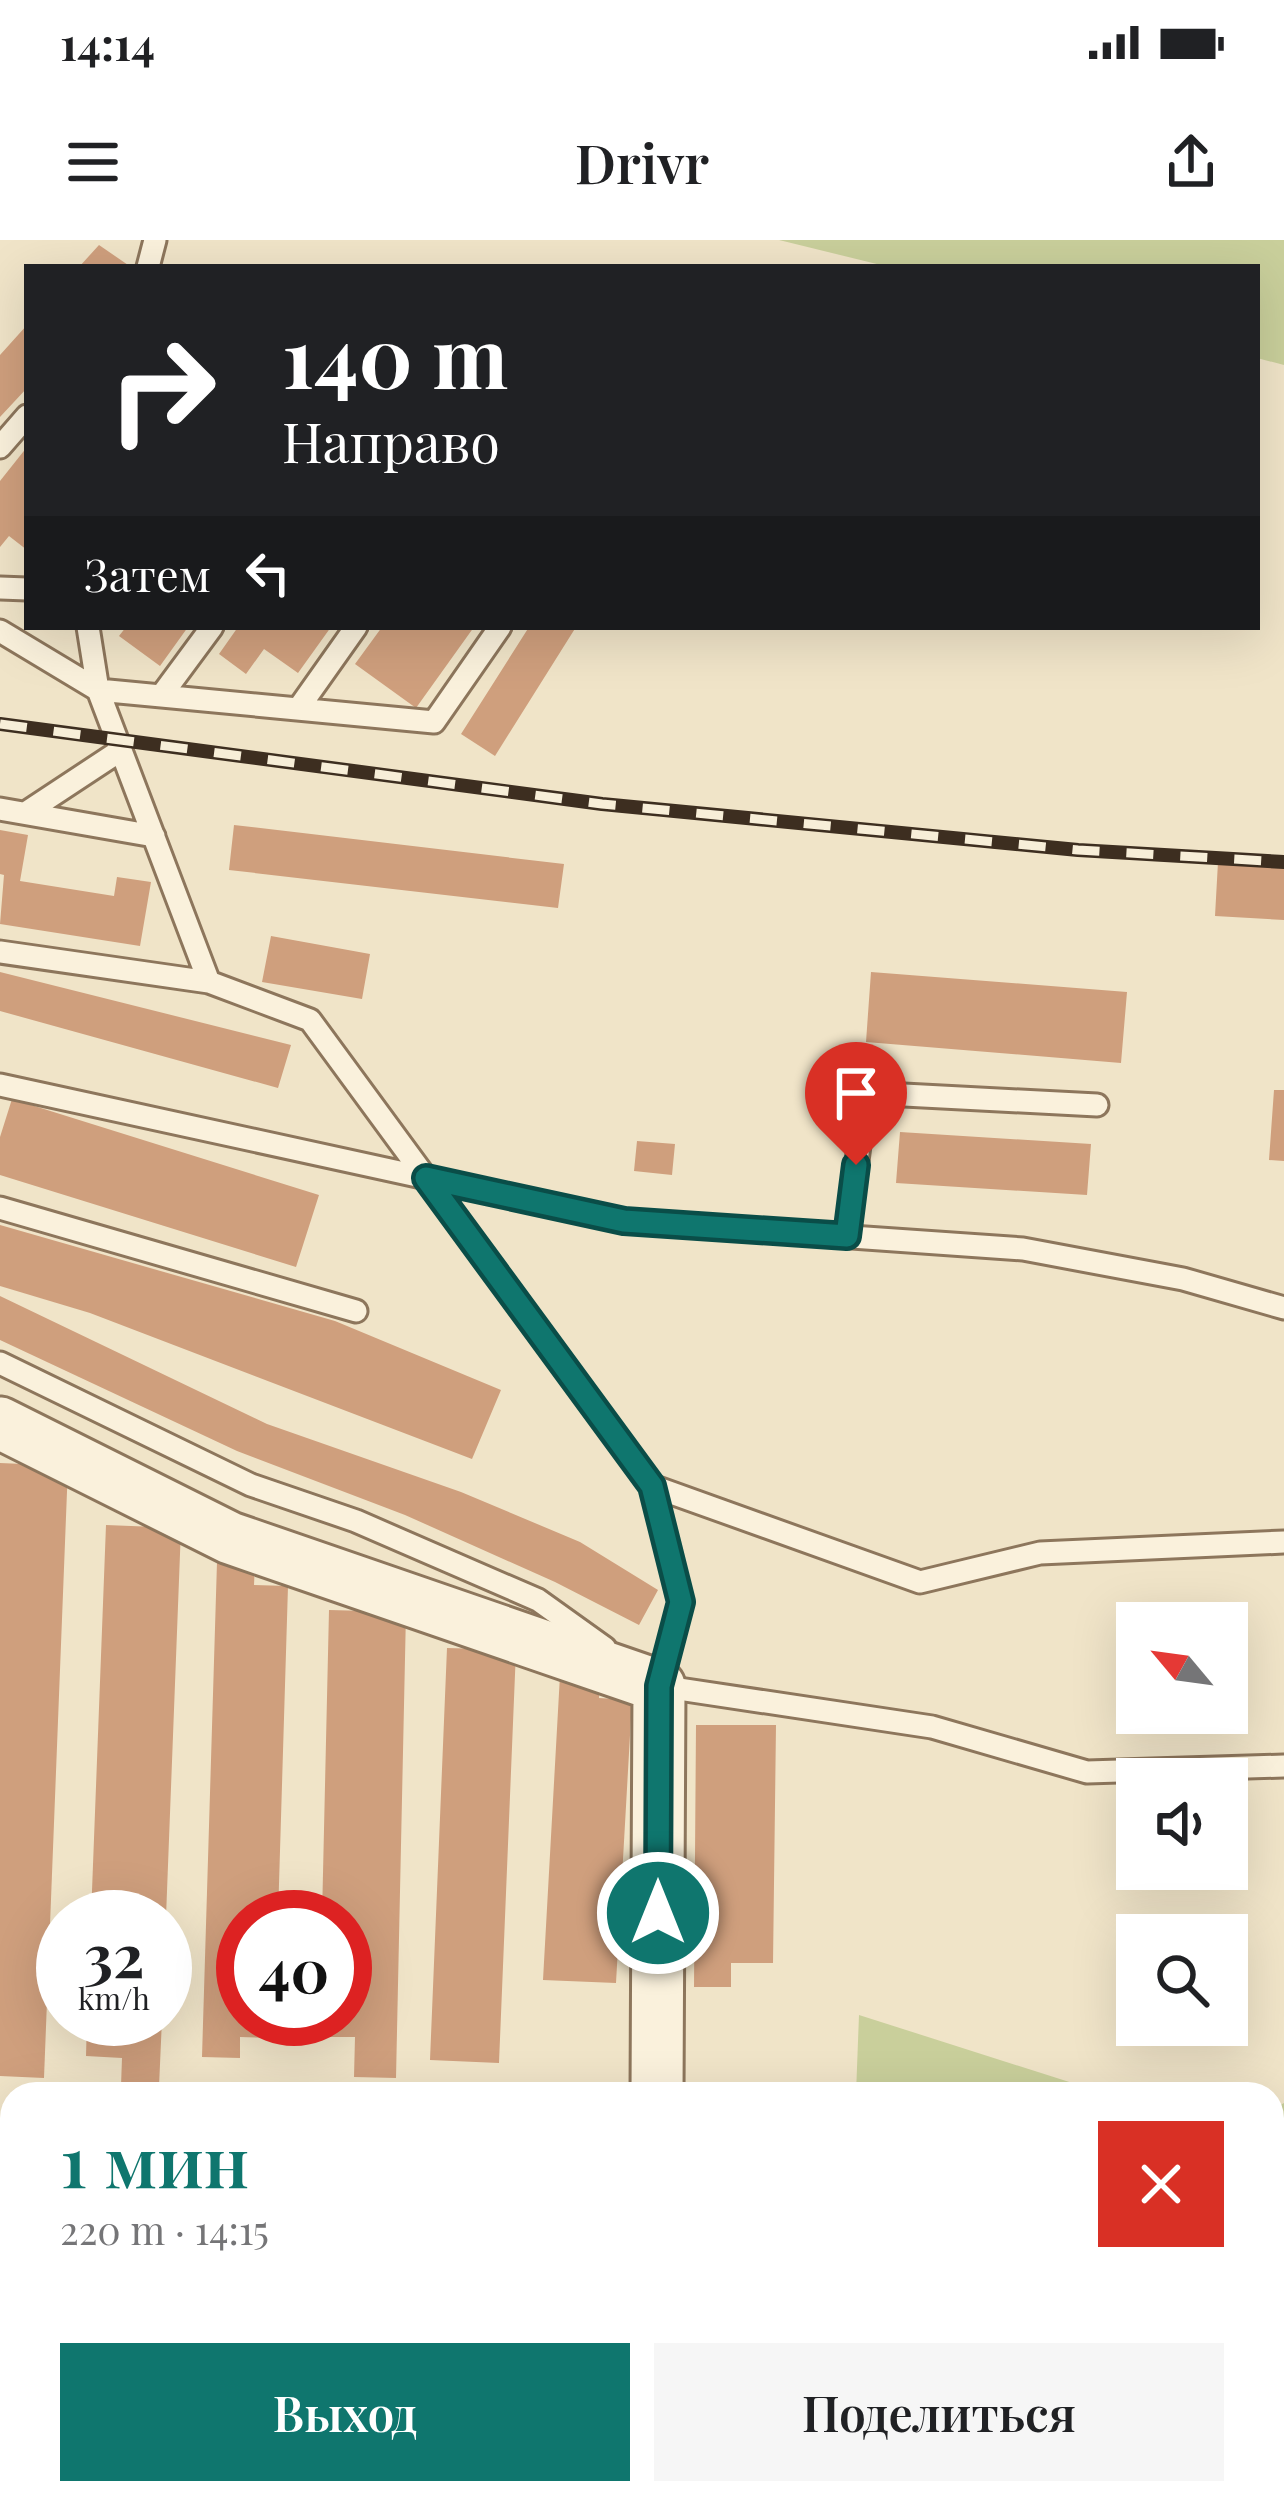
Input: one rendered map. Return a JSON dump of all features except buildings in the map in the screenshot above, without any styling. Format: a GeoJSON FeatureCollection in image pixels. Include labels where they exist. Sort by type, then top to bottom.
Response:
{"type":"FeatureCollection","features":[{"type":"Feature","properties":{"kind":"street"},"geometry":{"type":"LineString","coordinates":[[0,1424],[230,1538],[659,1686],[657,2082]]}},
{"type":"Feature","properties":{"kind":"lane"},"geometry":{"type":"LineString","coordinates":[[0,447],[24,419]]}},
{"type":"Feature","properties":{"kind":"lane"},"geometry":{"type":"LineString","coordinates":[[88,630],[98,690],[209,982]]}},
{"type":"Feature","properties":{"kind":"lane"},"geometry":{"type":"LineString","coordinates":[[161,696],[210,630]]}},
{"type":"Feature","properties":{"kind":"lane"},"geometry":{"type":"LineString","coordinates":[[298,709],[354,630]]}},
{"type":"Feature","properties":{"kind":"lane"},"geometry":{"type":"LineString","coordinates":[[0,631],[98,690],[434,722],[498,630]]}},
{"type":"Feature","properties":{"kind":"lane"},"geometry":{"type":"LineString","coordinates":[[27,812],[121,750]]}},
{"type":"Feature","properties":{"kind":"lane"},"geometry":{"type":"LineString","coordinates":[[0,809],[154,836]]}},
{"type":"Feature","properties":{"kind":"lane"},"geometry":{"type":"LineString","coordinates":[[0,952],[209,982],[310,1020],[652,1486],[681,1602],[659,1686]]}},
{"type":"Feature","properties":{"kind":"lane"},"geometry":{"type":"LineString","coordinates":[[0,1084],[624,1221],[1023,1249],[1183,1279],[1284,1308]]}},
{"type":"Feature","properties":{"kind":"lane"},"geometry":{"type":"LineString","coordinates":[[847,1236],[866,1093],[1097,1105]]}},
{"type":"Feature","properties":{"kind":"lane"},"geometry":{"type":"LineString","coordinates":[[0,1208],[356,1311]]}},
{"type":"Feature","properties":{"kind":"lane"},"geometry":{"type":"LineString","coordinates":[[0,1363],[251,1485],[356,1521],[538,1600],[659,1686],[932,1727],[1087,1772],[1284,1766]]}},
{"type":"Feature","properties":{"kind":"lane"},"geometry":{"type":"LineString","coordinates":[[652,1486],[920,1582],[1040,1553],[1284,1542]]}},
{"type":"Feature","properties":{"kind":"green space"},"geometry":{"type":"Polygon","coordinates":[[[779,240],[1284,240],[1284,365],[1260,359],[1260,264],[877,264],[779,240]]]}},
{"type":"Feature","properties":{"kind":"green space"},"geometry":{"type":"Polygon","coordinates":[[[859,2015],[1069,2082],[856,2082],[859,2015]]]}},
{"type":"Feature","properties":{"kind":"railway"},"geometry":{"type":"LineString","coordinates":[[0,724],[602,804],[1078,850],[1284,862]]}},
{"type":"Feature","properties":{"kind":"route"},"geometry":{"type":"LineString","coordinates":[[658,1913],[659,1686],[681,1602],[652,1486],[426,1178],[624,1221],[847,1236],[856,1165]]}}]}
